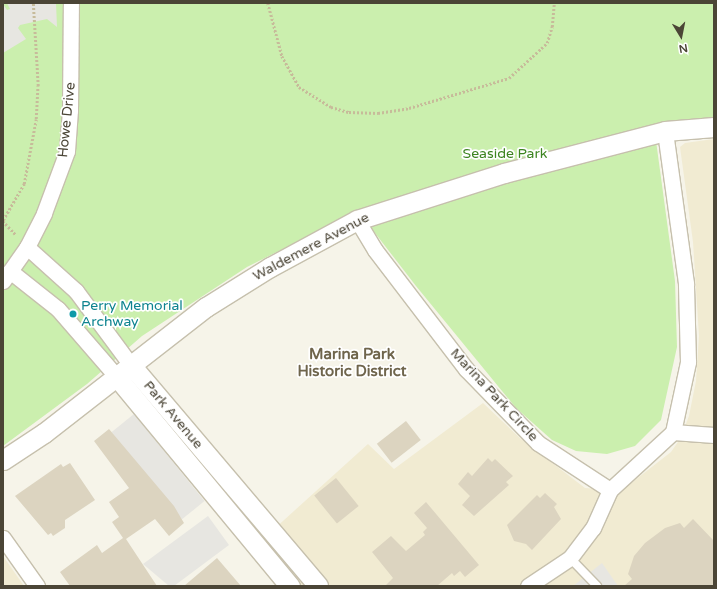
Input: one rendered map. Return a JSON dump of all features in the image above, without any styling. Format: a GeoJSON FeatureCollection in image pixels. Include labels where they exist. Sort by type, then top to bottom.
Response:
{"type":"FeatureCollection","features":[{"type":"Feature","properties":{"kind":"street","name":"Howe Drive"},"geometry":{"type":"LineString","coordinates":[[6,276],[27,247],[55,188],[66,150],[70,110],[71,3]]}},
{"type":"Feature","properties":{"kind":"street","name":"Waldemere Avenue"},"geometry":{"type":"LineString","coordinates":[[3,460],[44,433],[123,370],[206,308],[270,267],[357,220],[504,173],[665,131],[714,127]]}},
{"type":"Feature","properties":{"kind":"street"},"geometry":{"type":"LineString","coordinates":[[528,586],[570,558],[593,528],[610,490],[673,432],[688,362],[686,283],[665,131]]}},
{"type":"Feature","properties":{"kind":"street","name":"Marina Park Circle"},"geometry":{"type":"LineString","coordinates":[[357,220],[375,250],[466,369],[538,443],[610,490]]}},
{"type":"Feature","properties":{"kind":"street","name":"Park Avenue"},"geometry":{"type":"LineString","coordinates":[[27,247],[76,291],[123,370],[290,586]]}},
{"type":"Feature","properties":{"kind":"street","name":"Park Avenue"},"geometry":{"type":"LineString","coordinates":[[6,276],[58,309],[123,370],[318,586]]}},
{"type":"Feature","properties":{"kind":"street"},"geometry":{"type":"LineString","coordinates":[[673,432],[714,435]]}},
{"type":"Feature","properties":{"kind":"street"},"geometry":{"type":"LineString","coordinates":[[3,538],[36,586]]}},
{"type":"Feature","properties":{"kind":"lane"},"geometry":{"type":"LineString","coordinates":[[570,558],[597,586]]}},
{"type":"Feature","properties":{"kind":"path"},"geometry":{"type":"LineString","coordinates":[[3,220],[24,184],[36,119],[38,86],[34,3]]}},
{"type":"Feature","properties":{"kind":"path"},"geometry":{"type":"LineString","coordinates":[[268,3],[282,56],[299,87],[331,107],[349,112],[378,113],[409,108],[510,78],[547,43],[552,27],[554,3]]}},
{"type":"Feature","properties":{"kind":"shaded area"},"geometry":{"type":"Polygon","coordinates":[[[7,3],[56,3],[57,27],[47,19],[20,25],[18,28],[26,39],[3,53],[3,4],[7,10],[10,9],[7,3]]]}},
{"type":"Feature","properties":{"kind":"shaded area"},"geometry":{"type":"Polygon","coordinates":[[[714,139],[714,586],[283,586],[252,549],[368,444],[394,469],[483,403],[521,439],[585,488],[599,489],[630,484],[671,452],[680,439],[689,416],[696,381],[699,336],[693,242],[680,147],[685,143],[714,139]]]}},
{"type":"Feature","properties":{"kind":"shaded area"},"geometry":{"type":"Polygon","coordinates":[[[134,414],[204,501],[182,519],[111,432],[134,414]]]}},
{"type":"Feature","properties":{"kind":"shaded area"},"geometry":{"type":"Polygon","coordinates":[[[208,516],[229,545],[174,586],[169,586],[143,564],[208,516]]]}},
{"type":"Feature","properties":{"kind":"shaded area"},"geometry":{"type":"Polygon","coordinates":[[[3,556],[24,586],[3,586],[3,556]]]}},
{"type":"Feature","properties":{"kind":"shaded area"},"geometry":{"type":"Polygon","coordinates":[[[602,563],[618,586],[573,586],[602,563]]]}},
{"type":"Feature","properties":{"kind":"green space","name":"Seaside Park"},"geometry":{"type":"Polygon","coordinates":[[[3,3],[714,3],[714,118],[654,126],[675,281],[677,347],[661,420],[635,446],[607,454],[576,451],[552,440],[516,408],[416,286],[358,211],[247,267],[142,336],[87,384],[3,446],[3,3]]]}},
{"type":"Feature","properties":{"kind":"building"},"geometry":{"type":"Polygon","coordinates":[[[406,421],[421,440],[392,463],[377,444],[406,421]]]}},
{"type":"Feature","properties":{"kind":"building"},"geometry":{"type":"Polygon","coordinates":[[[109,429],[174,506],[184,523],[169,536],[155,519],[126,539],[157,586],[70,586],[60,572],[97,545],[102,553],[123,538],[112,522],[119,517],[109,502],[129,488],[94,441],[109,429]]]}},
{"type":"Feature","properties":{"kind":"building"},"geometry":{"type":"Polygon","coordinates":[[[488,458],[492,462],[495,459],[513,476],[506,482],[509,485],[474,516],[462,505],[470,496],[458,484],[468,472],[472,476],[488,458]]]}},
{"type":"Feature","properties":{"kind":"building"},"geometry":{"type":"Polygon","coordinates":[[[70,463],[95,500],[65,520],[65,528],[53,536],[51,533],[48,535],[15,496],[61,464],[63,467],[70,463]]]}},
{"type":"Feature","properties":{"kind":"building"},"geometry":{"type":"Polygon","coordinates":[[[336,478],[359,506],[337,524],[314,496],[336,478]]]}},
{"type":"Feature","properties":{"kind":"building"},"geometry":{"type":"Polygon","coordinates":[[[545,493],[557,504],[554,507],[561,519],[532,550],[526,544],[514,541],[507,525],[537,495],[540,498],[545,493]]]}},
{"type":"Feature","properties":{"kind":"building"},"geometry":{"type":"Polygon","coordinates":[[[426,502],[479,565],[465,577],[460,571],[454,576],[452,573],[437,586],[385,586],[393,578],[372,552],[391,536],[406,551],[425,535],[423,532],[427,528],[414,513],[426,502]]]}},
{"type":"Feature","properties":{"kind":"building"},"geometry":{"type":"Polygon","coordinates":[[[693,519],[714,541],[714,586],[624,586],[632,579],[628,574],[634,556],[645,543],[665,528],[680,523],[684,528],[693,519]]]}},
{"type":"Feature","properties":{"kind":"building"},"geometry":{"type":"Polygon","coordinates":[[[217,558],[241,586],[184,586],[217,558]]]}},
{"type":"Feature","properties":{"kind":"place","name":"Perry Memorial Archway"},"geometry":{"type":"Point","coordinates":[73,314]}},
{"type":"Feature","properties":{"kind":"district","name":"Marina Park Historic District"},"geometry":{"type":"Point","coordinates":[352,362]}}]}
